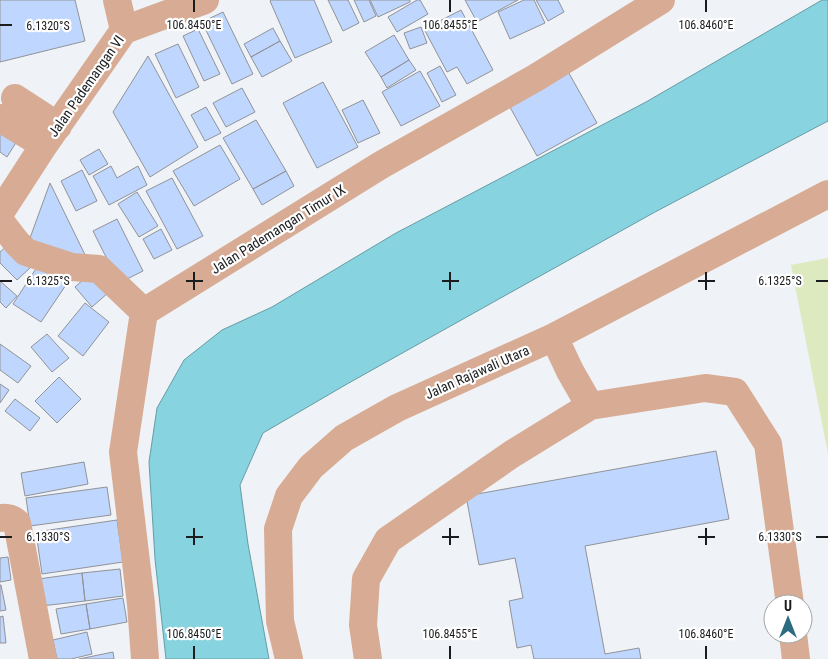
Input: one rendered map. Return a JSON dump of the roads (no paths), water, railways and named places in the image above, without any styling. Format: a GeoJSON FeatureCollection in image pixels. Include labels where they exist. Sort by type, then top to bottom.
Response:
{"type":"FeatureCollection","features":[{"type":"Feature","properties":{"kind":"street"},"geometry":{"type":"LineString","coordinates":[[117,0],[124,30]]}},
{"type":"Feature","properties":{"kind":"street","name":"Jalan Pademangan VI"},"geometry":{"type":"LineString","coordinates":[[0,213],[124,30],[205,0]]}},
{"type":"Feature","properties":{"kind":"street","name":"Jalan Pademangan Timur IX"},"geometry":{"type":"LineString","coordinates":[[144,312],[381,165],[538,77],[661,0]]}},
{"type":"Feature","properties":{"kind":"street"},"geometry":{"type":"LineString","coordinates":[[8,108],[51,136]]}},
{"type":"Feature","properties":{"kind":"street","name":"Jalan Rajawali Utara"},"geometry":{"type":"LineString","coordinates":[[289,659],[280,621],[278,530],[289,496],[311,467],[344,438],[397,408],[554,337],[828,194]]}},
{"type":"Feature","properties":{"kind":"street"},"geometry":{"type":"LineString","coordinates":[[0,220],[26,252],[72,267],[99,269],[144,312],[123,452],[141,604],[145,659]]}},
{"type":"Feature","properties":{"kind":"street"},"geometry":{"type":"LineString","coordinates":[[554,337],[570,371],[590,406]]}},
{"type":"Feature","properties":{"kind":"street"},"geometry":{"type":"LineString","coordinates":[[368,659],[363,625],[366,579],[388,540],[512,454],[590,406],[705,388],[734,392],[768,444],[789,594]]}},
{"type":"Feature","properties":{"kind":"street"},"geometry":{"type":"LineString","coordinates":[[0,518],[7,517],[17,523],[43,659]]}},
{"type":"Feature","properties":{"kind":"street"},"geometry":{"type":"LineString","coordinates":[[794,644],[796,659]]}},
{"type":"Feature","properties":{"kind":"water"},"geometry":{"type":"Polygon","coordinates":[[[822,0],[828,0],[828,121],[655,212],[263,433],[240,485],[248,544],[269,659],[166,659],[155,559],[149,462],[157,408],[184,360],[222,330],[272,307],[396,233],[646,102],[822,0]]]}}]}
